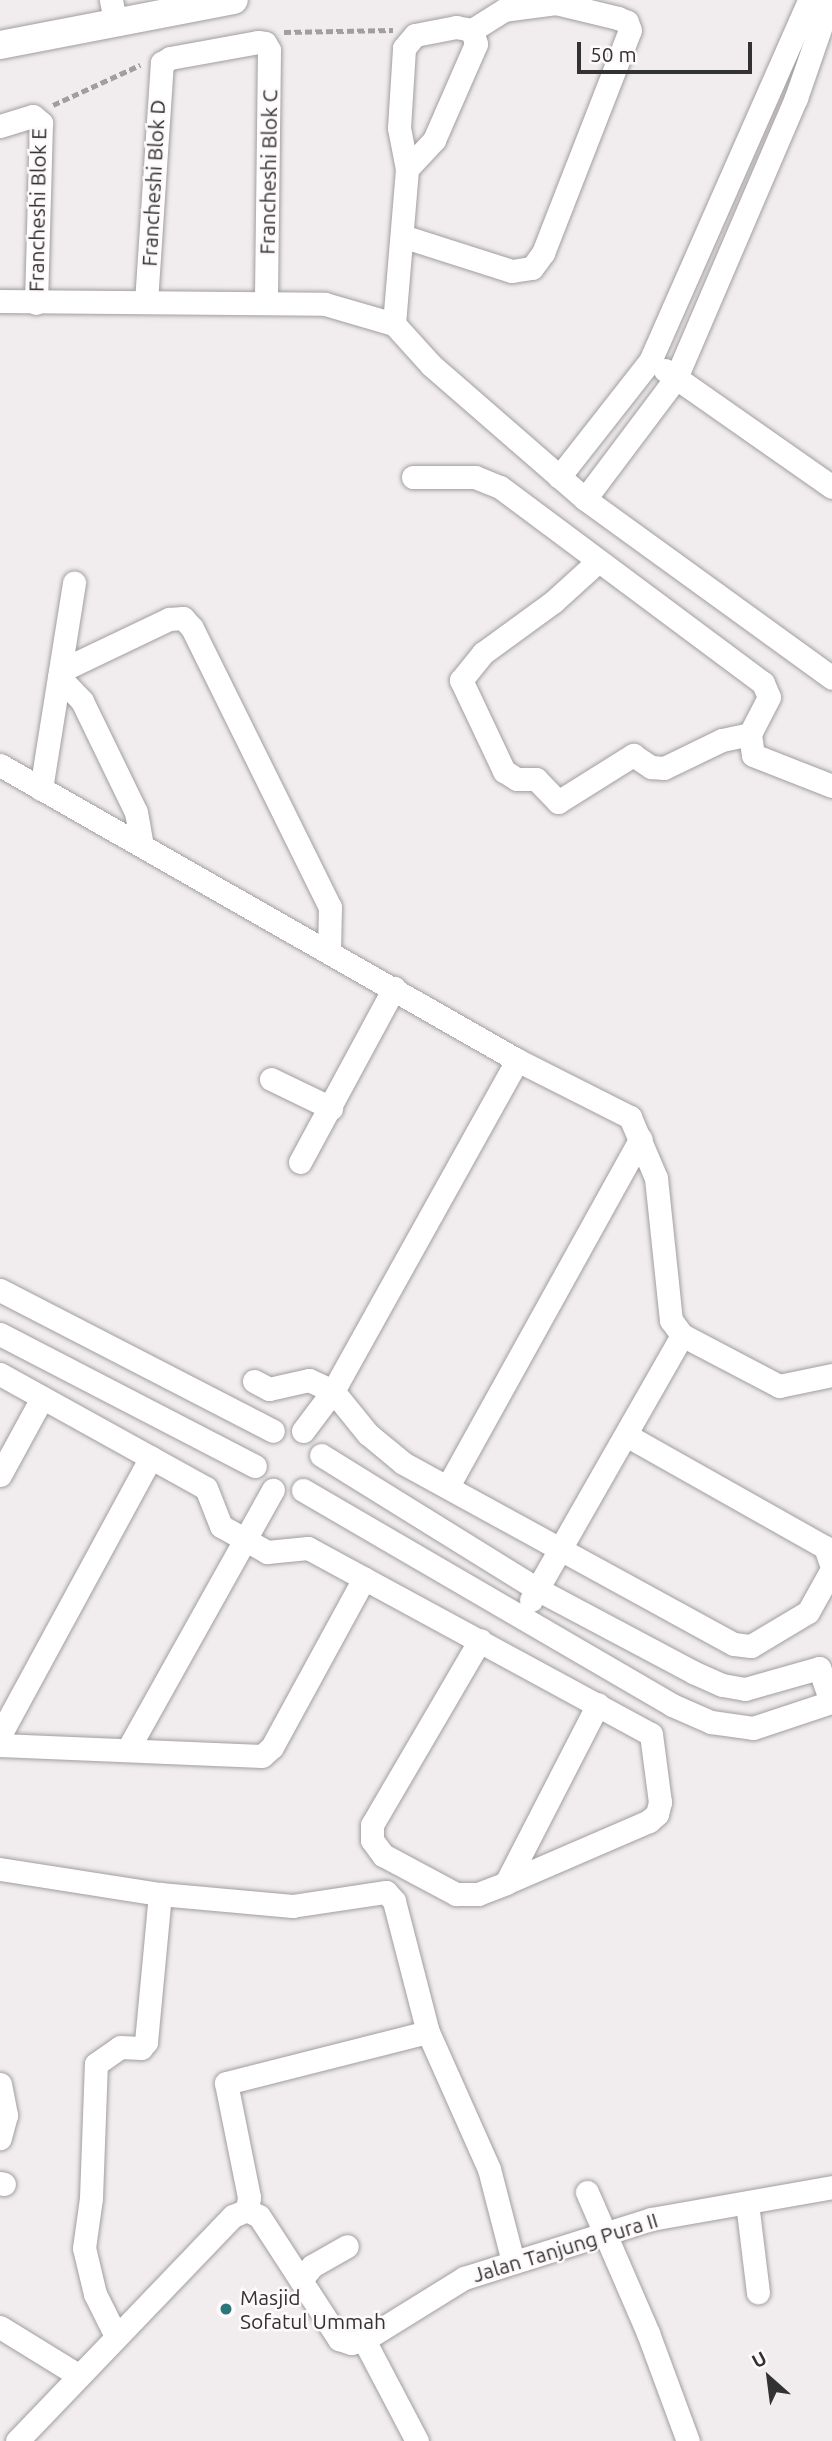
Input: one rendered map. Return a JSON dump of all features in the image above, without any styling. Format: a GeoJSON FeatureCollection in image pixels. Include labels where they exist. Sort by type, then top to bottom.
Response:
{"type":"FeatureCollection","features":[{"type":"Feature","properties":{"kind":"street"},"geometry":{"type":"LineString","coordinates":[[0,64],[14,44],[113,11],[234,0]]}},
{"type":"Feature","properties":{"kind":"street"},"geometry":{"type":"LineString","coordinates":[[559,477],[650,361],[773,88],[809,0]]}},
{"type":"Feature","properties":{"kind":"street"},"geometry":{"type":"LineString","coordinates":[[585,499],[676,378],[796,98],[830,0]]}},
{"type":"Feature","properties":{"kind":"street"},"geometry":{"type":"LineString","coordinates":[[394,324],[407,169],[399,128],[406,40],[456,27],[472,30],[504,10],[556,3],[627,22],[629,30],[543,253],[532,268],[512,271],[402,236]]}},
{"type":"Feature","properties":{"kind":"street"},"geometry":{"type":"LineString","coordinates":[[407,169],[434,140],[476,44],[472,30]]}},
{"type":"Feature","properties":{"kind":"street"},"geometry":{"type":"LineString","coordinates":[[162,63],[170,58],[265,43]]}},
{"type":"Feature","properties":{"kind":"street","name":"Francheshi Blok C"},"geometry":{"type":"LineString","coordinates":[[265,43],[269,50],[266,302]]}},
{"type":"Feature","properties":{"kind":"street","name":"Francheshi Blok D"},"geometry":{"type":"LineString","coordinates":[[146,302],[162,63]]}},
{"type":"Feature","properties":{"kind":"street"},"geometry":{"type":"LineString","coordinates":[[773,88],[796,98]]}},
{"type":"Feature","properties":{"kind":"street"},"geometry":{"type":"LineString","coordinates":[[0,126],[39,117]]}},
{"type":"Feature","properties":{"kind":"street","name":"Francheshi Blok E"},"geometry":{"type":"LineString","coordinates":[[36,303],[39,117]]}},
{"type":"Feature","properties":{"kind":"street"},"geometry":{"type":"LineString","coordinates":[[0,301],[325,304],[394,324],[431,365],[585,499],[832,678]]}},
{"type":"Feature","properties":{"kind":"street"},"geometry":{"type":"LineString","coordinates":[[650,361],[832,487]]}},
{"type":"Feature","properties":{"kind":"street"},"geometry":{"type":"LineString","coordinates":[[413,477],[475,477],[500,487],[596,563],[763,683],[769,697],[767,708],[750,734],[753,755],[832,786]]}},
{"type":"Feature","properties":{"kind":"street"},"geometry":{"type":"LineString","coordinates":[[596,563],[553,603],[483,653],[461,680],[504,771],[517,779],[536,779],[558,802],[633,755],[651,767],[664,768],[722,740],[750,734]]}},
{"type":"Feature","properties":{"kind":"street"},"geometry":{"type":"LineString","coordinates":[[41,789],[74,583]]}},
{"type":"Feature","properties":{"kind":"street"},"geometry":{"type":"LineString","coordinates":[[59,674],[169,619],[183,618],[192,628],[330,907],[328,951]]}},
{"type":"Feature","properties":{"kind":"street"},"geometry":{"type":"LineString","coordinates":[[59,674],[82,701],[136,812],[142,845]]}},
{"type":"Feature","properties":{"kind":"street"},"geometry":{"type":"LineString","coordinates":[[0,765],[517,1060],[629,1117],[656,1178],[671,1320],[682,1335],[779,1386],[832,1375]]}},
{"type":"Feature","properties":{"kind":"street"},"geometry":{"type":"LineString","coordinates":[[300,1162],[394,988]]}},
{"type":"Feature","properties":{"kind":"street"},"geometry":{"type":"LineString","coordinates":[[303,1431],[333,1391],[517,1060]]}},
{"type":"Feature","properties":{"kind":"street"},"geometry":{"type":"LineString","coordinates":[[271,1079],[331,1108]]}},
{"type":"Feature","properties":{"kind":"street"},"geometry":{"type":"LineString","coordinates":[[449,1486],[640,1139]]}},
{"type":"Feature","properties":{"kind":"street"},"geometry":{"type":"LineString","coordinates":[[0,1290],[273,1431],[303,1431]]}},
{"type":"Feature","properties":{"kind":"street"},"geometry":{"type":"LineString","coordinates":[[0,1334],[255,1466],[273,1490]]}},
{"type":"Feature","properties":{"kind":"street"},"geometry":{"type":"LineString","coordinates":[[520,1617],[682,1335]]}},
{"type":"Feature","properties":{"kind":"street"},"geometry":{"type":"LineString","coordinates":[[0,1374],[206,1488],[221,1526],[267,1552],[308,1548],[480,1640],[598,1704],[650,1734],[660,1802],[657,1814],[649,1821],[478,1894],[456,1894],[383,1854],[372,1840],[372,1825],[480,1640]]}},
{"type":"Feature","properties":{"kind":"street"},"geometry":{"type":"LineString","coordinates":[[254,1381],[269,1389],[309,1380],[333,1391],[368,1434],[403,1463],[734,1644],[751,1646],[808,1612],[832,1568],[825,1547],[626,1435]]}},
{"type":"Feature","properties":{"kind":"street"},"geometry":{"type":"LineString","coordinates":[[0,1475],[43,1398]]}},
{"type":"Feature","properties":{"kind":"street"},"geometry":{"type":"LineString","coordinates":[[255,1466],[258,1446],[273,1431]]}},
{"type":"Feature","properties":{"kind":"street"},"geometry":{"type":"LineString","coordinates":[[273,1490],[303,1490],[672,1705],[711,1722],[752,1728],[831,1702],[819,1668],[745,1689],[722,1685],[537,1589],[321,1455],[303,1431]]}},
{"type":"Feature","properties":{"kind":"street"},"geometry":{"type":"LineString","coordinates":[[303,1490],[317,1475],[321,1455]]}},
{"type":"Feature","properties":{"kind":"street"},"geometry":{"type":"LineString","coordinates":[[0,1735],[151,1457]]}},
{"type":"Feature","properties":{"kind":"street"},"geometry":{"type":"LineString","coordinates":[[128,1749],[273,1490]]}},
{"type":"Feature","properties":{"kind":"street"},"geometry":{"type":"LineString","coordinates":[[0,1745],[262,1756],[272,1747],[364,1578]]}},
{"type":"Feature","properties":{"kind":"street"},"geometry":{"type":"LineString","coordinates":[[506,1883],[598,1704]]}},
{"type":"Feature","properties":{"kind":"street"},"geometry":{"type":"LineString","coordinates":[[0,1869],[160,1894],[292,1906],[386,1892],[394,1901],[428,2032],[489,2169],[513,2262]]}},
{"type":"Feature","properties":{"kind":"street"},"geometry":{"type":"LineString","coordinates":[[116,2336],[95,2294],[84,2248],[91,2198],[96,2064],[120,2047],[141,2048],[146,2042],[160,1894]]}},
{"type":"Feature","properties":{"kind":"street"},"geometry":{"type":"LineString","coordinates":[[247,2210],[248,2197],[226,2083],[428,2032]]}},
{"type":"Feature","properties":{"kind":"street"},"geometry":{"type":"LineString","coordinates":[[0,2084],[6,2115],[0,2138]]}},
{"type":"Feature","properties":{"kind":"street","name":"Jalan Tanjung Pura II"},"geometry":{"type":"LineString","coordinates":[[364,2340],[464,2278],[651,2219],[832,2187]]}},
{"type":"Feature","properties":{"kind":"street"},"geometry":{"type":"LineString","coordinates":[[587,2192],[607,2235],[688,2441]]}},
{"type":"Feature","properties":{"kind":"street"},"geometry":{"type":"LineString","coordinates":[[747,2203],[758,2292]]}},
{"type":"Feature","properties":{"kind":"street"},"geometry":{"type":"LineString","coordinates":[[17,2441],[233,2216],[247,2210],[259,2216],[339,2339],[351,2343],[364,2340],[417,2441]]}},
{"type":"Feature","properties":{"kind":"street"},"geometry":{"type":"LineString","coordinates":[[301,2280],[312,2266],[347,2246]]}},
{"type":"Feature","properties":{"kind":"street"},"geometry":{"type":"LineString","coordinates":[[0,2327],[78,2375]]}},
{"type":"Feature","properties":{"kind":"path"},"geometry":{"type":"LineString","coordinates":[[265,43],[279,33],[389,27],[406,40]]}},
{"type":"Feature","properties":{"kind":"path"},"geometry":{"type":"LineString","coordinates":[[39,117],[54,104],[152,61],[162,63]]}},
{"type":"Feature","properties":{"kind":"place","name":"Masjid Sofatul Ummah"},"geometry":{"type":"Point","coordinates":[226,2309]}}]}
